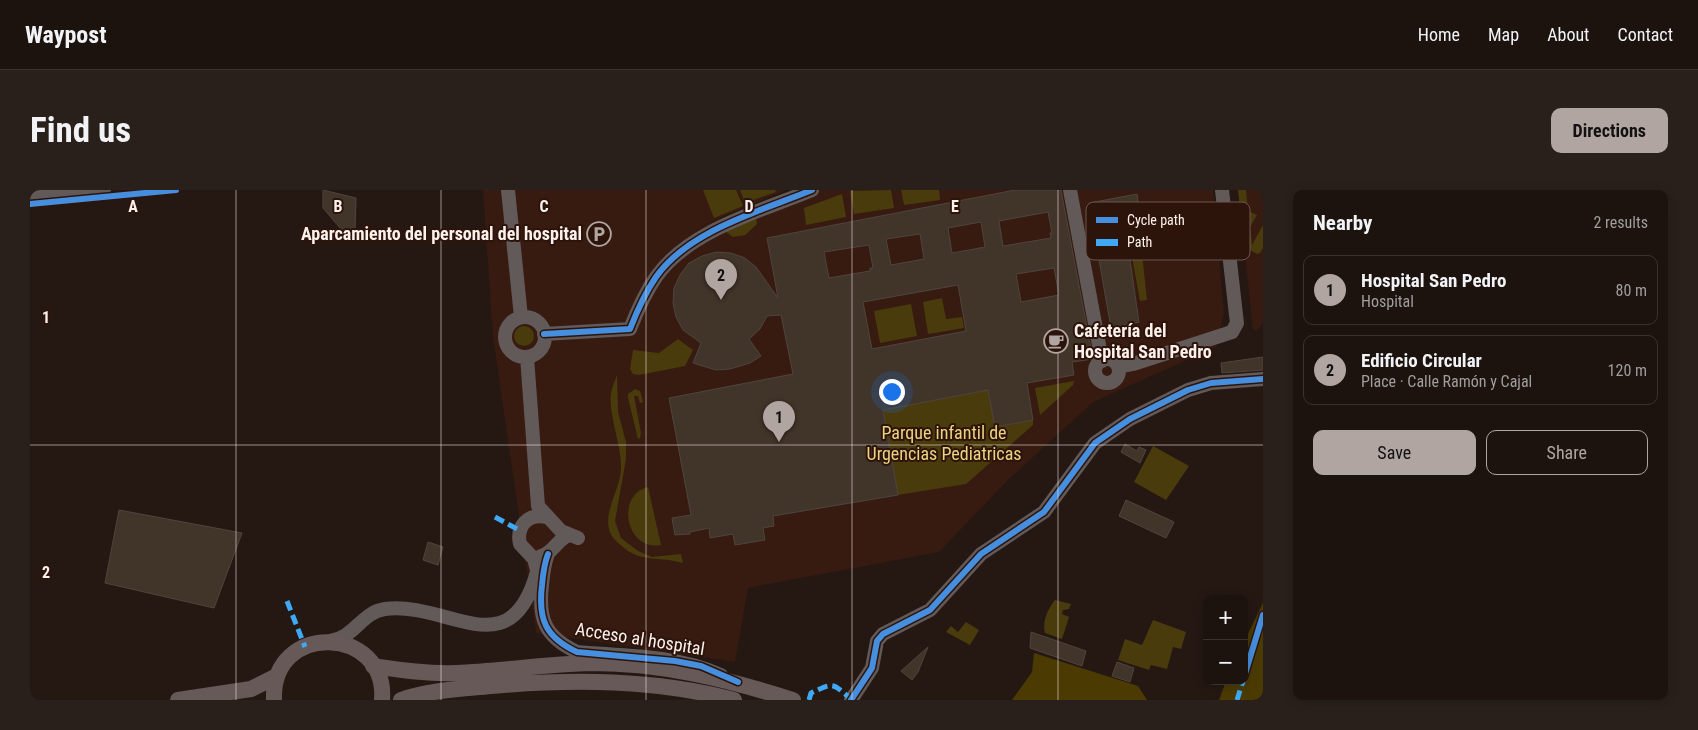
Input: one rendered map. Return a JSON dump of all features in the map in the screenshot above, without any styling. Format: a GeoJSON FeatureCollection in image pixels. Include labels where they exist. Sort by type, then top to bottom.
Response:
{"type":"FeatureCollection","features":[{"type":"Feature","properties":{"kind":"main road"},"geometry":{"type":"LineString","coordinates":[[274,700],[277,676],[285,661],[298,650],[314,643],[330,641],[347,644],[362,653],[380,678],[382,700]]}},
{"type":"Feature","properties":{"kind":"main road"},"geometry":{"type":"LineString","coordinates":[[373,666],[419,673],[456,673],[566,664],[624,664],[660,667],[738,682],[793,700]]}},
{"type":"Feature","properties":{"kind":"main road"},"geometry":{"type":"LineString","coordinates":[[178,700],[204,698],[251,688],[277,676]]}},
{"type":"Feature","properties":{"kind":"main road"},"geometry":{"type":"LineString","coordinates":[[401,700],[445,690],[554,680],[611,681],[664,686],[734,700]]}},
{"type":"Feature","properties":{"kind":"street"},"geometry":{"type":"LineString","coordinates":[[30,197],[104,190]]}},
{"type":"Feature","properties":{"kind":"street"},"geometry":{"type":"LineString","coordinates":[[508,190],[521,317]]}},
{"type":"Feature","properties":{"kind":"street"},"geometry":{"type":"LineString","coordinates":[[544,334],[630,329],[655,278],[693,242],[716,229],[812,190]]}},
{"type":"Feature","properties":{"kind":"street"},"geometry":{"type":"LineString","coordinates":[[1070,190],[1102,361]]}},
{"type":"Feature","properties":{"kind":"street"},"geometry":{"type":"LineString","coordinates":[[1118,367],[1133,364],[1232,332],[1237,323],[1230,260]]}},
{"type":"Feature","properties":{"kind":"street"},"geometry":{"type":"LineString","coordinates":[[521,317],[534,319],[539,323],[544,334],[541,349],[527,357],[515,354],[510,350],[505,339],[508,326],[521,317]]}},
{"type":"Feature","properties":{"kind":"street"},"geometry":{"type":"LineString","coordinates":[[330,641],[347,636],[374,612],[394,608],[414,610],[486,625],[501,622],[512,617],[524,605],[538,570],[563,537],[573,536],[541,512],[536,499],[527,357]]}},
{"type":"Feature","properties":{"kind":"street"},"geometry":{"type":"LineString","coordinates":[[1109,360],[1118,367],[1119,374],[1115,380],[1104,383],[1098,379],[1096,373],[1097,366],[1102,361],[1109,360]]}},
{"type":"Feature","properties":{"kind":"street"},"geometry":{"type":"LineString","coordinates":[[851,700],[872,668],[877,641],[882,634],[930,610],[981,554],[1044,512],[1094,443],[1130,419],[1188,390],[1211,383],[1263,379]]}},
{"type":"Feature","properties":{"kind":"street"},"geometry":{"type":"LineString","coordinates":[[530,518],[536,499]]}},
{"type":"Feature","properties":{"kind":"street"},"geometry":{"type":"LineString","coordinates":[[528,554],[542,556],[553,549],[559,532],[551,521],[540,516],[530,518],[522,524],[518,537],[520,544],[528,554],[536,563],[538,570]]}},
{"type":"Feature","properties":{"kind":"street","name":"Acceso al hospital"},"geometry":{"type":"LineString","coordinates":[[553,549],[544,568],[540,610],[548,631],[563,646],[577,652],[675,660],[701,666],[738,682]]}},
{"type":"Feature","properties":{"kind":"street"},"geometry":{"type":"LineString","coordinates":[[362,653],[355,637],[356,631],[363,621]]}},
{"type":"Feature","properties":{"kind":"shaded area"},"geometry":{"type":"Polygon","coordinates":[[[483,190],[786,190],[699,227],[795,190],[1213,190],[1214,202],[1086,202],[1086,260],[1219,260],[1224,313],[1216,347],[1093,402],[1007,481],[939,552],[748,588],[735,662],[536,633],[493,337],[483,190]]]}},
{"type":"Feature","properties":{"kind":"shaded area"},"geometry":{"type":"Polygon","coordinates":[[[1238,190],[1263,190],[1263,323],[1258,330],[1253,330],[1246,260],[1250,260],[1250,202],[1239,202],[1238,190]]]}},
{"type":"Feature","properties":{"kind":"shaded area"},"geometry":{"type":"Polygon","coordinates":[[[1263,603],[1263,700],[1219,700],[1225,685],[1248,685],[1248,634],[1263,603]]]}},
{"type":"Feature","properties":{"kind":"shaded area"},"geometry":{"type":"Polygon","coordinates":[[[1034,653],[1138,686],[1147,700],[1012,700],[1032,672],[1034,653]]]}},
{"type":"Feature","properties":{"kind":"green space"},"geometry":{"type":"Polygon","coordinates":[[[703,190],[736,190],[743,206],[714,218],[703,190]]]}},
{"type":"Feature","properties":{"kind":"green space"},"geometry":{"type":"Polygon","coordinates":[[[740,190],[775,190],[776,192],[745,203],[740,190]]]}},
{"type":"Feature","properties":{"kind":"green space"},"geometry":{"type":"Polygon","coordinates":[[[891,190],[894,208],[854,214],[850,191],[891,190]]]}},
{"type":"Feature","properties":{"kind":"green space"},"geometry":{"type":"Polygon","coordinates":[[[901,190],[939,190],[940,200],[904,205],[901,190]]]}},
{"type":"Feature","properties":{"kind":"green space"},"geometry":{"type":"Polygon","coordinates":[[[1238,190],[1246,190],[1247,202],[1239,202],[1238,190]]]}},
{"type":"Feature","properties":{"kind":"green space"},"geometry":{"type":"Polygon","coordinates":[[[842,194],[846,217],[806,225],[804,208],[842,194]]]}},
{"type":"Feature","properties":{"kind":"green space"},"geometry":{"type":"Polygon","coordinates":[[[1250,212],[1257,215],[1250,227],[1250,212]]]}},
{"type":"Feature","properties":{"kind":"green space"},"geometry":{"type":"Polygon","coordinates":[[[756,218],[757,224],[745,235],[733,237],[725,231],[756,218]]]}},
{"type":"Feature","properties":{"kind":"green space"},"geometry":{"type":"Polygon","coordinates":[[[1263,225],[1263,248],[1257,254],[1250,250],[1250,227],[1252,245],[1263,225]]]}},
{"type":"Feature","properties":{"kind":"green space"},"geometry":{"type":"Polygon","coordinates":[[[1132,260],[1143,260],[1147,300],[1140,301],[1132,260]]]}},
{"type":"Feature","properties":{"kind":"green space"},"geometry":{"type":"Polygon","coordinates":[[[942,298],[946,319],[962,317],[964,328],[928,334],[923,302],[942,298]]]}},
{"type":"Feature","properties":{"kind":"green space"},"geometry":{"type":"Polygon","coordinates":[[[911,304],[917,336],[880,343],[874,311],[911,304]]]}},
{"type":"Feature","properties":{"kind":"green space"},"geometry":{"type":"Polygon","coordinates":[[[524,326],[531,329],[534,336],[531,343],[524,346],[517,343],[514,336],[517,329],[524,326]]]}},
{"type":"Feature","properties":{"kind":"green space"},"geometry":{"type":"Polygon","coordinates":[[[678,339],[693,350],[685,366],[639,375],[633,374],[630,369],[633,350],[659,353],[678,339]]]}},
{"type":"Feature","properties":{"kind":"green space"},"geometry":{"type":"Polygon","coordinates":[[[617,375],[618,412],[626,442],[626,459],[615,521],[621,538],[638,551],[652,557],[681,554],[683,563],[640,556],[625,549],[610,533],[608,525],[609,516],[621,469],[611,401],[611,391],[617,375]]]}},
{"type":"Feature","properties":{"kind":"green space"},"geometry":{"type":"Polygon","coordinates":[[[1074,381],[1073,385],[1040,415],[1035,388],[1074,381]]]}},
{"type":"Feature","properties":{"kind":"green space"},"geometry":{"type":"Polygon","coordinates":[[[635,389],[640,391],[643,402],[640,403],[638,396],[634,396],[641,433],[638,439],[628,398],[628,394],[635,389]]]}},
{"type":"Feature","properties":{"kind":"green space","name":"Parque infantil de Urgencias Pediatricas"},"geometry":{"type":"Polygon","coordinates":[[[988,390],[995,427],[1033,420],[1033,425],[966,484],[898,495],[883,410],[988,390]]]}},
{"type":"Feature","properties":{"kind":"green space"},"geometry":{"type":"Polygon","coordinates":[[[1153,446],[1189,466],[1166,500],[1134,482],[1153,446]]]}},
{"type":"Feature","properties":{"kind":"green space"},"geometry":{"type":"Polygon","coordinates":[[[648,487],[661,545],[649,545],[640,540],[633,532],[629,522],[628,511],[631,500],[638,492],[648,487]]]}},
{"type":"Feature","properties":{"kind":"green space"},"geometry":{"type":"Polygon","coordinates":[[[1055,600],[1071,604],[1069,609],[1063,610],[1062,614],[1069,617],[1062,639],[1045,633],[1046,615],[1055,600]]]}},
{"type":"Feature","properties":{"kind":"green space"},"geometry":{"type":"Polygon","coordinates":[[[1153,620],[1186,632],[1181,649],[1173,647],[1167,669],[1151,665],[1149,670],[1118,660],[1125,639],[1142,645],[1153,620]]]}},
{"type":"Feature","properties":{"kind":"green space"},"geometry":{"type":"Polygon","coordinates":[[[966,622],[979,630],[970,645],[946,632],[951,626],[958,632],[966,622]]]}},
{"type":"Feature","properties":{"kind":"building"},"geometry":{"type":"Polygon","coordinates":[[[323,190],[356,198],[355,232],[341,229],[323,208],[323,190]]]}},
{"type":"Feature","properties":{"kind":"building"},"geometry":{"type":"Polygon","coordinates":[[[1015,190],[1061,190],[1093,359],[1072,362],[1074,375],[1027,383],[1033,420],[995,427],[988,390],[883,410],[898,495],[773,516],[774,526],[763,528],[765,540],[735,545],[733,534],[710,538],[709,528],[690,532],[690,534],[675,535],[672,518],[691,515],[669,398],[793,374],[781,315],[767,316],[760,329],[749,339],[761,356],[750,363],[730,369],[716,370],[693,363],[701,343],[683,330],[676,317],[673,303],[674,288],[680,275],[689,263],[702,256],[716,252],[731,253],[745,258],[756,267],[778,298],[767,238],[1015,190]],[[1048,212],[999,221],[1003,246],[1051,238],[1050,233],[1052,233],[1048,212]],[[981,222],[948,228],[952,253],[985,247],[981,222]],[[920,234],[886,239],[891,265],[924,259],[920,234]],[[869,245],[824,252],[829,278],[870,271],[870,268],[873,268],[869,245]],[[1054,268],[1016,274],[1021,302],[1059,295],[1054,268]],[[958,285],[863,302],[872,349],[966,331],[958,285]]]}},
{"type":"Feature","properties":{"kind":"building"},"geometry":{"type":"Polygon","coordinates":[[[1137,194],[1138,202],[1094,202],[1137,194]]]}},
{"type":"Feature","properties":{"kind":"building"},"geometry":{"type":"Polygon","coordinates":[[[1099,260],[1130,260],[1139,322],[1111,328],[1099,260]]]}},
{"type":"Feature","properties":{"kind":"building"},"geometry":{"type":"Polygon","coordinates":[[[1263,357],[1263,370],[1222,373],[1221,363],[1263,357]]]}},
{"type":"Feature","properties":{"kind":"building"},"geometry":{"type":"Polygon","coordinates":[[[1125,444],[1137,451],[1139,447],[1146,450],[1140,463],[1121,452],[1125,444]]]}},
{"type":"Feature","properties":{"kind":"building"},"geometry":{"type":"Polygon","coordinates":[[[1126,500],[1174,522],[1166,538],[1119,516],[1126,500]]]}},
{"type":"Feature","properties":{"kind":"building"},"geometry":{"type":"Polygon","coordinates":[[[119,510],[242,533],[214,608],[105,583],[119,510]]]}},
{"type":"Feature","properties":{"kind":"building"},"geometry":{"type":"Polygon","coordinates":[[[428,542],[443,547],[438,565],[423,560],[428,542]]]}},
{"type":"Feature","properties":{"kind":"building"},"geometry":{"type":"Polygon","coordinates":[[[1031,632],[1086,651],[1082,666],[1030,648],[1031,632]]]}},
{"type":"Feature","properties":{"kind":"building"},"geometry":{"type":"Polygon","coordinates":[[[928,647],[918,672],[912,680],[901,671],[928,647]]]}},
{"type":"Feature","properties":{"kind":"building"},"geometry":{"type":"Polygon","coordinates":[[[1117,662],[1134,668],[1130,682],[1112,676],[1117,662]]]}},
{"type":"Feature","properties":{"kind":"marked path"},"geometry":{"type":"LineString","coordinates":[[495,517],[519,530]]}},
{"type":"Feature","properties":{"kind":"marked path"},"geometry":{"type":"LineString","coordinates":[[287,601],[305,647]]}},
{"type":"Feature","properties":{"kind":"marked path"},"geometry":{"type":"LineString","coordinates":[[1237,700],[1242,685]]}},
{"type":"Feature","properties":{"kind":"marked path"},"geometry":{"type":"LineString","coordinates":[[809,700],[811,693],[829,686],[836,687],[851,699]]}},
{"type":"Feature","properties":{"kind":"cycle path"},"geometry":{"type":"LineString","coordinates":[[30,204],[176,190]]}},
{"type":"Feature","properties":{"kind":"cycle path"},"geometry":{"type":"LineString","coordinates":[[544,334],[630,329],[648,289],[656,277],[670,261],[687,247],[706,234],[727,224],[812,190]]}},
{"type":"Feature","properties":{"kind":"cycle path"},"geometry":{"type":"LineString","coordinates":[[851,700],[872,668],[877,641],[883,634],[930,610],[981,554],[1044,512],[1095,443],[1130,419],[1188,390],[1211,383],[1263,379]]}},
{"type":"Feature","properties":{"kind":"cycle path"},"geometry":{"type":"LineString","coordinates":[[548,554],[542,585],[541,608],[546,626],[557,640],[577,652],[675,661],[701,666],[738,682]]}},
{"type":"Feature","properties":{"kind":"cycle path"},"geometry":{"type":"LineString","coordinates":[[1248,664],[1263,615]]}},
{"type":"Feature","properties":{"kind":"place","name":"Aparcamiento del personal del hospital"},"geometry":{"type":"Point","coordinates":[599,234]}},
{"type":"Feature","properties":{"kind":"place","name":"Edificio Circular"},"geometry":{"type":"Point","coordinates":[721,300]}},
{"type":"Feature","properties":{"kind":"place","name":"Cafetería del Hospital San Pedro"},"geometry":{"type":"Point","coordinates":[1056,341]}},
{"type":"Feature","properties":{"kind":"place","name":"Hospital San Pedro"},"geometry":{"type":"Point","coordinates":[779,442]}}]}
